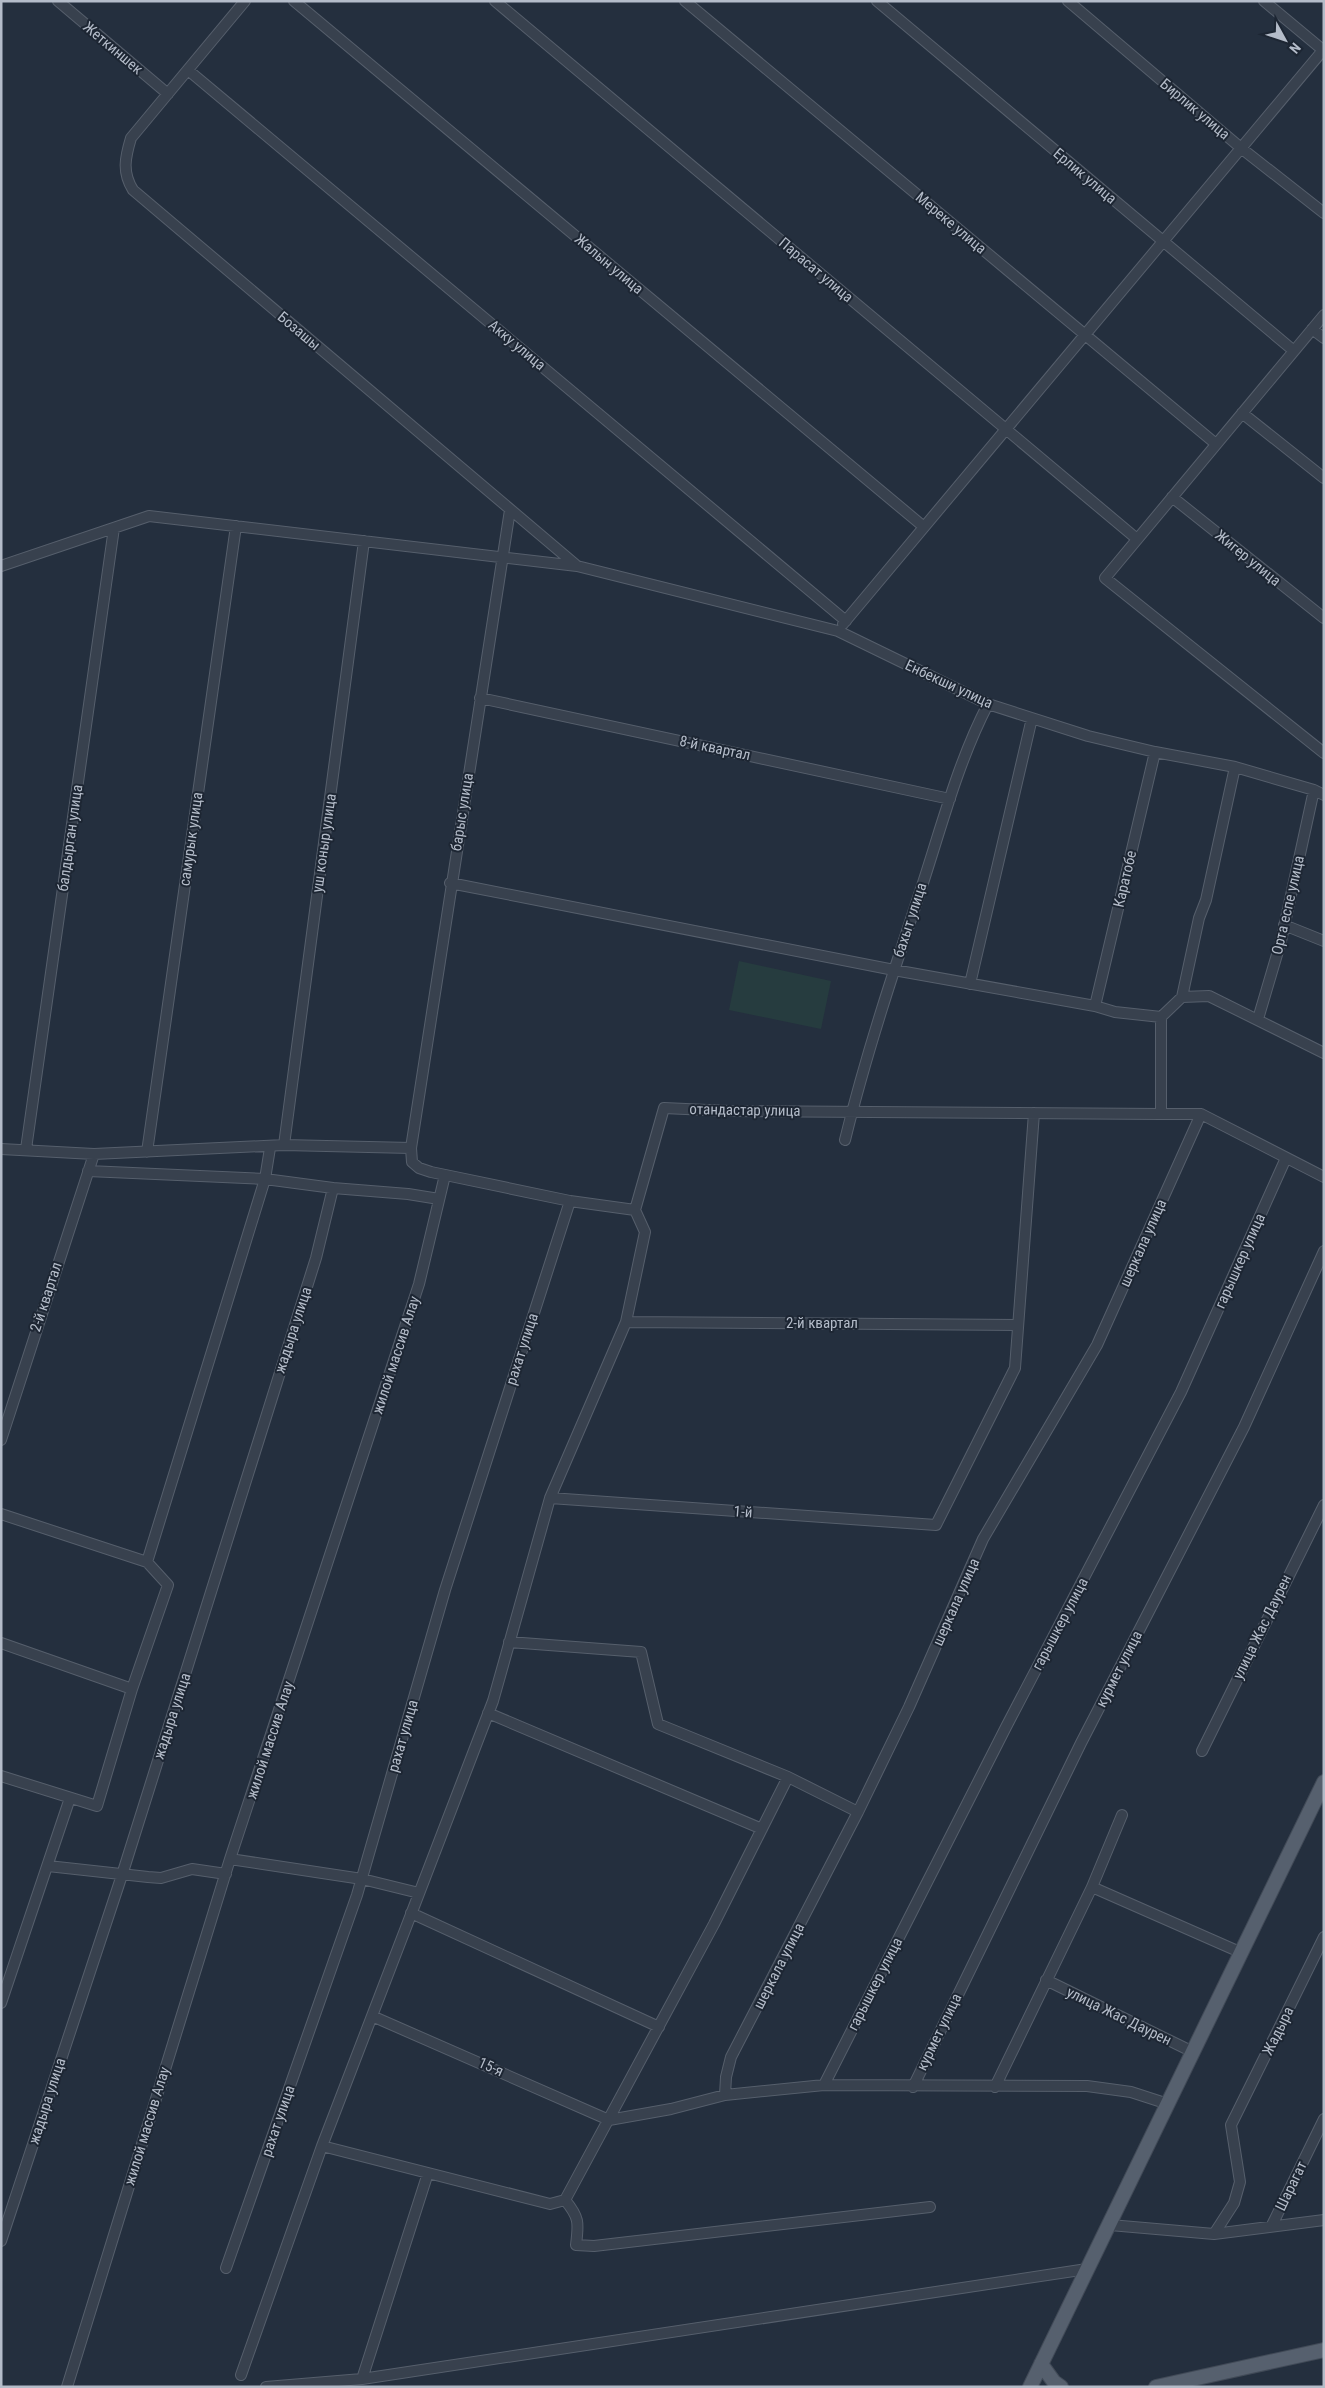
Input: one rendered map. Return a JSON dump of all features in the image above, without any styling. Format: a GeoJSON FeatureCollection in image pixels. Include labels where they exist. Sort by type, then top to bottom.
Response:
{"type":"FeatureCollection","features":[{"type":"Feature","properties":{"kind":"main road"},"geometry":{"type":"LineString","coordinates":[[1030,2387],[1324,1782]]}},
{"type":"Feature","properties":{"kind":"main road"},"geometry":{"type":"LineString","coordinates":[[1156,2387],[1324,2350]]}},
{"type":"Feature","properties":{"kind":"main road"},"geometry":{"type":"LineString","coordinates":[[1041,2364],[1054,2382],[1061,2387]]}},
{"type":"Feature","properties":{"kind":"street","name":"Жеткиншек"},"geometry":{"type":"LineString","coordinates":[[58,1],[168,94]]}},
{"type":"Feature","properties":{"kind":"street","name":"Бозашы"},"geometry":{"type":"LineString","coordinates":[[245,1],[131,138],[124,162],[126,179],[133,190],[577,566]]}},
{"type":"Feature","properties":{"kind":"street","name":"Жалын улица"},"geometry":{"type":"LineString","coordinates":[[294,1],[924,527]]}},
{"type":"Feature","properties":{"kind":"street","name":"Парасат улица"},"geometry":{"type":"LineString","coordinates":[[495,1],[1137,539]]}},
{"type":"Feature","properties":{"kind":"street","name":"Мереке улица"},"geometry":{"type":"LineString","coordinates":[[684,1],[1216,444]]}},
{"type":"Feature","properties":{"kind":"street","name":"Ерлик улица"},"geometry":{"type":"LineString","coordinates":[[877,1],[1294,351]]}},
{"type":"Feature","properties":{"kind":"street","name":"Бирлик улица"},"geometry":{"type":"LineString","coordinates":[[1068,1],[1241,148],[1324,213]]}},
{"type":"Feature","properties":{"kind":"street"},"geometry":{"type":"LineString","coordinates":[[838,631],[1323,50],[1264,1]]}},
{"type":"Feature","properties":{"kind":"street","name":"Акку улица"},"geometry":{"type":"LineString","coordinates":[[188,70],[846,621]]}},
{"type":"Feature","properties":{"kind":"street"},"geometry":{"type":"LineString","coordinates":[[1324,315],[1105,578],[1324,753]]}},
{"type":"Feature","properties":{"kind":"street"},"geometry":{"type":"LineString","coordinates":[[1312,329],[1324,338]]}},
{"type":"Feature","properties":{"kind":"street"},"geometry":{"type":"LineString","coordinates":[[1242,414],[1324,478]]}},
{"type":"Feature","properties":{"kind":"street","name":"Жигер улица"},"geometry":{"type":"LineString","coordinates":[[1172,497],[1324,618]]}},
{"type":"Feature","properties":{"kind":"street","name":"барыс улица"},"geometry":{"type":"LineString","coordinates":[[411,1148],[450,883],[510,510]]}},
{"type":"Feature","properties":{"kind":"street","name":"Енбекши улица"},"geometry":{"type":"LineString","coordinates":[[1,566],[149,516],[577,566],[838,631],[988,704],[1088,736],[1155,752],[1235,767],[1319,793]]}},
{"type":"Feature","properties":{"kind":"street","name":"самурык улица"},"geometry":{"type":"LineString","coordinates":[[147,1152],[236,526]]}},
{"type":"Feature","properties":{"kind":"street","name":"балдырган улица"},"geometry":{"type":"LineString","coordinates":[[26,1149],[114,528]]}},
{"type":"Feature","properties":{"kind":"street","name":"уш коныр улица"},"geometry":{"type":"LineString","coordinates":[[284,1145],[364,541]]}},
{"type":"Feature","properties":{"kind":"street","name":"8-й квартал"},"geometry":{"type":"LineString","coordinates":[[480,698],[950,799]]}},
{"type":"Feature","properties":{"kind":"street","name":"бахыт улица"},"geometry":{"type":"LineString","coordinates":[[845,1140],[864,1061],[969,741],[988,704]]}},
{"type":"Feature","properties":{"kind":"street"},"geometry":{"type":"LineString","coordinates":[[970,984],[1032,718]]}},
{"type":"Feature","properties":{"kind":"street","name":"Каратобе"},"geometry":{"type":"LineString","coordinates":[[1096,1006],[1155,752]]}},
{"type":"Feature","properties":{"kind":"street"},"geometry":{"type":"LineString","coordinates":[[1161,1114],[1162,1018],[1182,997],[1199,918],[1206,900],[1235,767]]}},
{"type":"Feature","properties":{"kind":"street","name":"Орта еспе улица"},"geometry":{"type":"LineString","coordinates":[[1258,1019],[1319,793]]}},
{"type":"Feature","properties":{"kind":"street"},"geometry":{"type":"LineString","coordinates":[[450,883],[894,970],[1096,1006],[1115,1012],[1162,1018]]}},
{"type":"Feature","properties":{"kind":"street"},"geometry":{"type":"LineString","coordinates":[[1284,925],[1324,942]]}},
{"type":"Feature","properties":{"kind":"street"},"geometry":{"type":"LineString","coordinates":[[1182,997],[1209,996],[1324,1053]]}},
{"type":"Feature","properties":{"kind":"street","name":"отандастар улица"},"geometry":{"type":"LineString","coordinates":[[635,1210],[664,1108],[729,1111],[1202,1114]]}},
{"type":"Feature","properties":{"kind":"street"},"geometry":{"type":"LineString","coordinates":[[1018,1325],[1034,1113]]}},
{"type":"Feature","properties":{"kind":"street"},"geometry":{"type":"LineString","coordinates":[[1202,1114],[1324,1177]]}},
{"type":"Feature","properties":{"kind":"street","name":"шеркала улица"},"geometry":{"type":"LineString","coordinates":[[724,2095],[731,2057],[858,1812],[909,1707],[983,1539],[1097,1346],[1202,1114]]}},
{"type":"Feature","properties":{"kind":"street"},"geometry":{"type":"LineString","coordinates":[[1,1149],[94,1154],[270,1148],[284,1145],[411,1148],[412,1162],[419,1168],[570,1201],[635,1210],[645,1232],[626,1322],[550,1498],[488,1713],[322,2146],[241,2375]]}},
{"type":"Feature","properties":{"kind":"street"},"geometry":{"type":"LineString","coordinates":[[147,1562],[265,1179],[270,1148]]}},
{"type":"Feature","properties":{"kind":"street","name":"2-й квартал"},"geometry":{"type":"LineString","coordinates":[[1,1440],[94,1154]]}},
{"type":"Feature","properties":{"kind":"street","name":"гарышкер улица"},"geometry":{"type":"LineString","coordinates":[[824,2085],[1006,1727],[1182,1392],[1286,1158]]}},
{"type":"Feature","properties":{"kind":"street"},"geometry":{"type":"LineString","coordinates":[[88,1171],[265,1179],[334,1188],[408,1194],[439,1200]]}},
{"type":"Feature","properties":{"kind":"street","name":"жилой массив Алау"},"geometry":{"type":"LineString","coordinates":[[67,2387],[230,1859],[419,1284],[445,1175]]}},
{"type":"Feature","properties":{"kind":"street","name":"жадыра улица"},"geometry":{"type":"LineString","coordinates":[[1,2241],[122,1875],[313,1268],[334,1188]]}},
{"type":"Feature","properties":{"kind":"street","name":"рахат улица"},"geometry":{"type":"LineString","coordinates":[[226,2268],[362,1879],[445,1590],[570,1201]]}},
{"type":"Feature","properties":{"kind":"street","name":"курмет улица"},"geometry":{"type":"LineString","coordinates":[[913,2087],[1081,1743],[1244,1427],[1324,1251]]}},
{"type":"Feature","properties":{"kind":"street","name":"2-й квартал"},"geometry":{"type":"LineString","coordinates":[[626,1322],[1018,1325]]}},
{"type":"Feature","properties":{"kind":"street","name":"1-й"},"geometry":{"type":"LineString","coordinates":[[550,1498],[936,1525],[1015,1368],[1018,1325]]}},
{"type":"Feature","properties":{"kind":"street","name":"улица Жас Даурен"},"geometry":{"type":"LineString","coordinates":[[1202,1751],[1324,1504]]}},
{"type":"Feature","properties":{"kind":"street"},"geometry":{"type":"LineString","coordinates":[[1,1514],[147,1562],[168,1585],[132,1689],[97,1806],[1,1776]]}},
{"type":"Feature","properties":{"kind":"street"},"geometry":{"type":"LineString","coordinates":[[510,1642],[641,1652],[658,1724],[788,1777],[858,1812]]}},
{"type":"Feature","properties":{"kind":"street"},"geometry":{"type":"LineString","coordinates":[[1,1643],[132,1689]]}},
{"type":"Feature","properties":{"kind":"street"},"geometry":{"type":"LineString","coordinates":[[488,1713],[762,1829]]}},
{"type":"Feature","properties":{"kind":"street"},"geometry":{"type":"LineString","coordinates":[[322,2146],[550,2204],[565,2200],[659,2027],[788,1777]]}},
{"type":"Feature","properties":{"kind":"street"},"geometry":{"type":"LineString","coordinates":[[1,2003],[4,1988],[48,1866],[70,1798]]}},
{"type":"Feature","properties":{"kind":"street"},"geometry":{"type":"LineString","coordinates":[[995,2087],[1092,1887],[1122,1815]]}},
{"type":"Feature","properties":{"kind":"street"},"geometry":{"type":"LineString","coordinates":[[230,1859],[362,1879],[419,1893]]}},
{"type":"Feature","properties":{"kind":"street"},"geometry":{"type":"LineString","coordinates":[[48,1866],[161,1878],[192,1869],[226,1874]]}},
{"type":"Feature","properties":{"kind":"street"},"geometry":{"type":"LineString","coordinates":[[1092,1887],[1242,1953]]}},
{"type":"Feature","properties":{"kind":"street"},"geometry":{"type":"LineString","coordinates":[[411,1913],[659,2027]]}},
{"type":"Feature","properties":{"kind":"street","name":"Жадыра"},"geometry":{"type":"LineString","coordinates":[[1214,2234],[1234,2203],[1240,2182],[1231,2125],[1324,1938]]}},
{"type":"Feature","properties":{"kind":"street","name":"улица Жас Даурен"},"geometry":{"type":"LineString","coordinates":[[1046,1980],[1193,2052]]}},
{"type":"Feature","properties":{"kind":"street","name":"15-я"},"geometry":{"type":"LineString","coordinates":[[372,2016],[609,2120]]}},
{"type":"Feature","properties":{"kind":"street"},"geometry":{"type":"LineString","coordinates":[[609,2120],[671,2109],[724,2095],[824,2085],[913,2087],[1087,2086],[1131,2092],[1168,2104]]}},
{"type":"Feature","properties":{"kind":"street","name":"Шарагат"},"geometry":{"type":"LineString","coordinates":[[1272,2225],[1324,2120]]}},
{"type":"Feature","properties":{"kind":"street"},"geometry":{"type":"LineString","coordinates":[[362,2379],[428,2173]]}},
{"type":"Feature","properties":{"kind":"street"},"geometry":{"type":"LineString","coordinates":[[565,2200],[576,2213],[579,2224],[576,2244],[594,2246],[930,2207]]}},
{"type":"Feature","properties":{"kind":"street"},"geometry":{"type":"LineString","coordinates":[[1110,2225],[1214,2234],[1272,2225],[1324,2220]]}},
{"type":"Feature","properties":{"kind":"street"},"geometry":{"type":"LineString","coordinates":[[266,2387],[362,2379],[1088,2269]]}},
{"type":"Feature","properties":{"kind":"green space"},"geometry":{"type":"Polygon","coordinates":[[[739,961],[831,981],[821,1029],[729,1010],[739,961]]]}}]}
